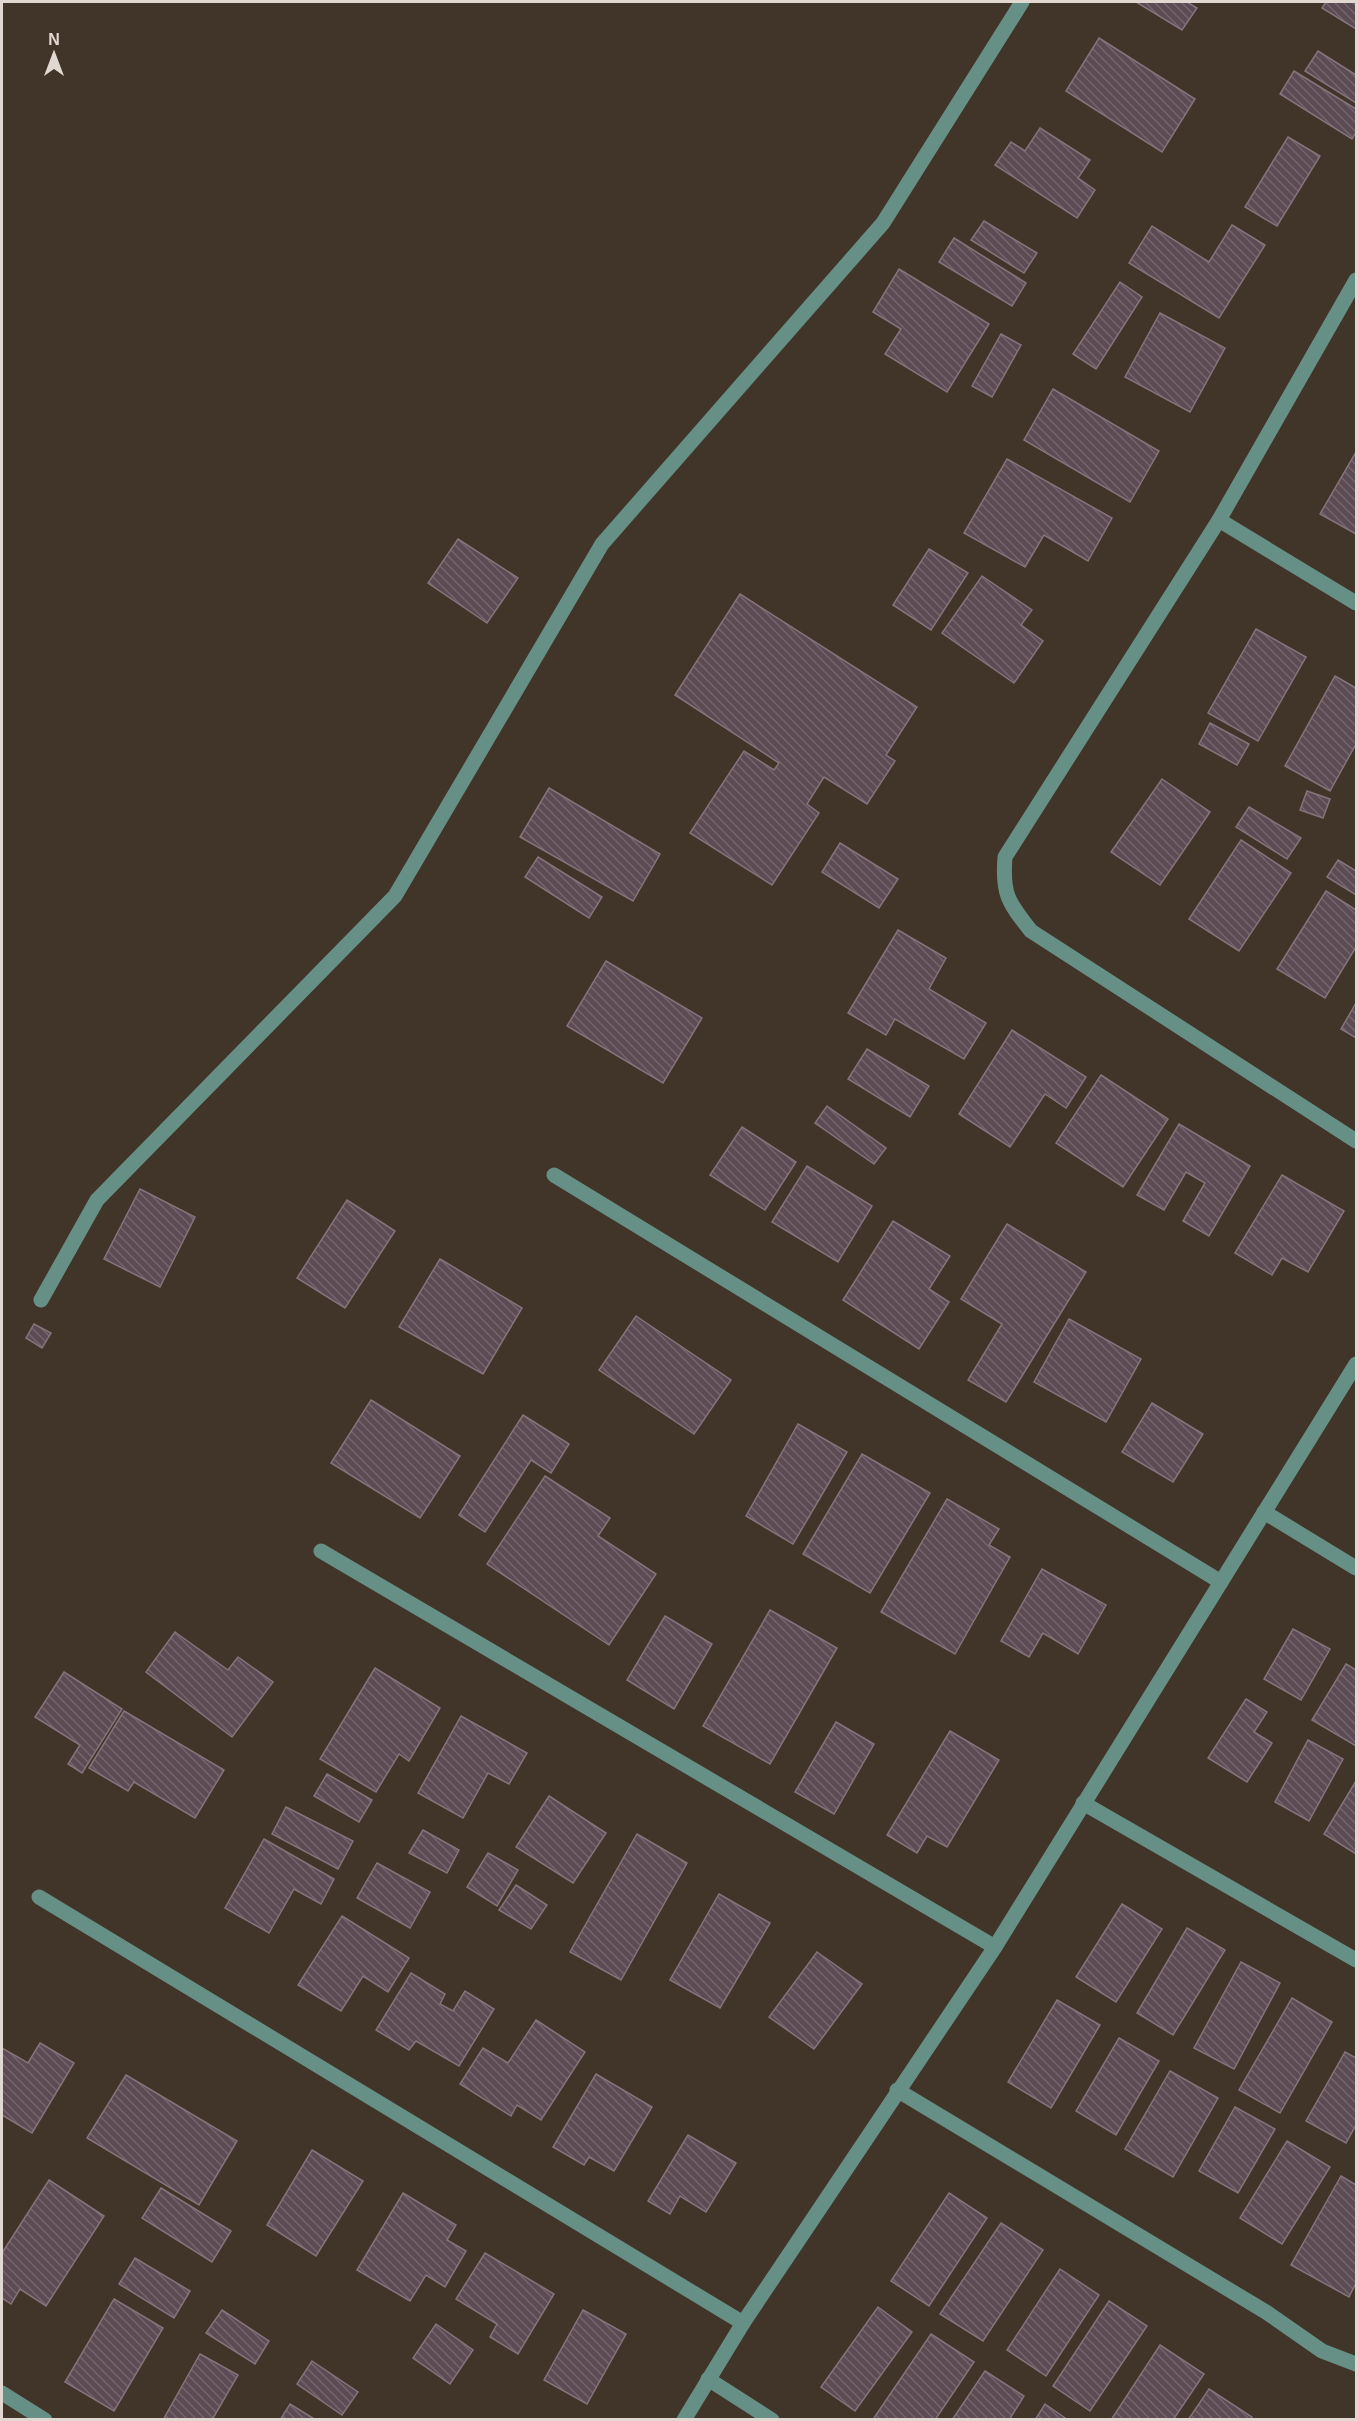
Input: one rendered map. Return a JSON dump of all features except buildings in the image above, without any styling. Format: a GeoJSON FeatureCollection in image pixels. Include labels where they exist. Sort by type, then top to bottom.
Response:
{"type":"FeatureCollection","features":[{"type":"Feature","properties":{"kind":"street"},"geometry":{"type":"LineString","coordinates":[[41,1300],[97,1200],[395,896],[602,544],[883,223],[1022,2]]}},
{"type":"Feature","properties":{"kind":"street"},"geometry":{"type":"LineString","coordinates":[[1356,280],[1219,519],[1005,857],[1003,884],[1014,910],[1031,931],[1356,1141]]}},
{"type":"Feature","properties":{"kind":"street"},"geometry":{"type":"LineString","coordinates":[[1219,519],[1356,603]]}},
{"type":"Feature","properties":{"kind":"street"},"geometry":{"type":"LineString","coordinates":[[554,1175],[1221,1582]]}},
{"type":"Feature","properties":{"kind":"street"},"geometry":{"type":"LineString","coordinates":[[684,2420],[743,2323],[995,1947],[1356,1364]]}},
{"type":"Feature","properties":{"kind":"street"},"geometry":{"type":"LineString","coordinates":[[1264,1512],[1356,1568]]}},
{"type":"Feature","properties":{"kind":"street"},"geometry":{"type":"LineString","coordinates":[[321,1551],[995,1947]]}},
{"type":"Feature","properties":{"kind":"street"},"geometry":{"type":"LineString","coordinates":[[1083,1803],[1356,1960]]}},
{"type":"Feature","properties":{"kind":"street"},"geometry":{"type":"LineString","coordinates":[[39,1897],[743,2323]]}},
{"type":"Feature","properties":{"kind":"street"},"geometry":{"type":"LineString","coordinates":[[897,2090],[1266,2312],[1322,2351],[1356,2364]]}},
{"type":"Feature","properties":{"kind":"street"},"geometry":{"type":"LineString","coordinates":[[708,2379],[772,2420]]}},
{"type":"Feature","properties":{"kind":"street"},"geometry":{"type":"LineString","coordinates":[[2,2393],[45,2420]]}}]}
